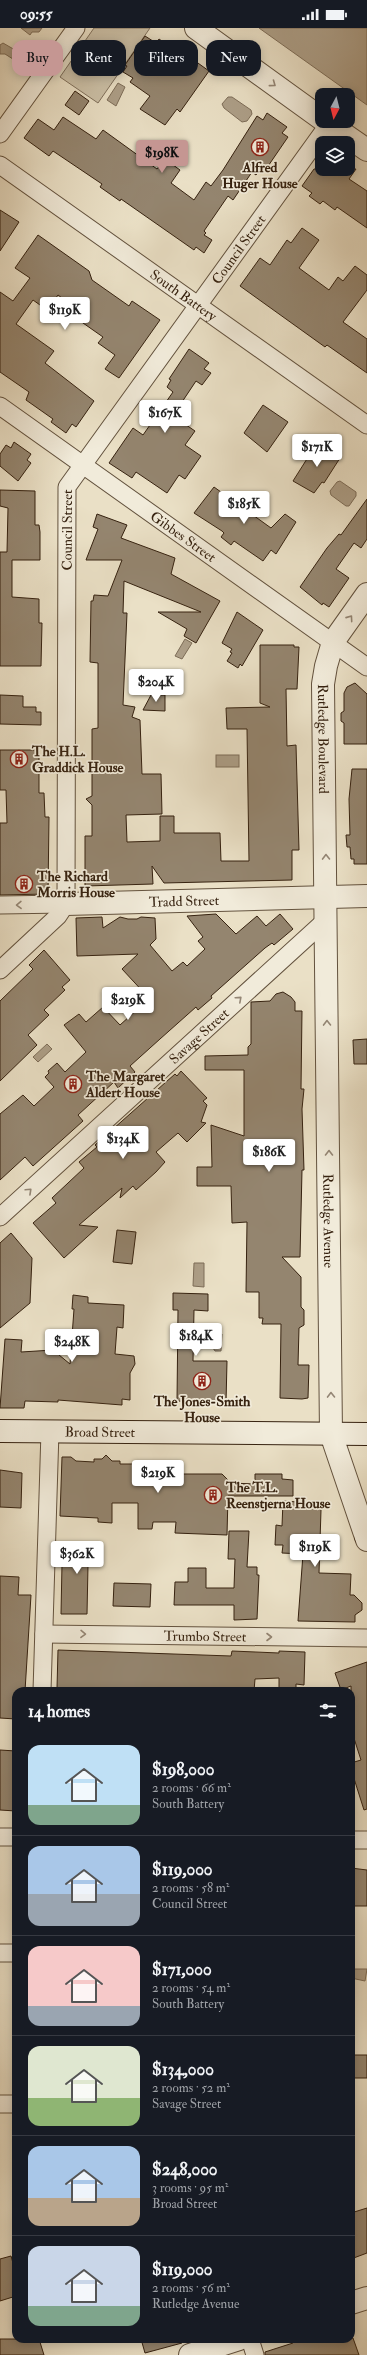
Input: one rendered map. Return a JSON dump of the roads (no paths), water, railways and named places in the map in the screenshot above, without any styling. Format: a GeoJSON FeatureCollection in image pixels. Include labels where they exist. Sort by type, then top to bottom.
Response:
{"type":"FeatureCollection","features":[{"type":"Feature","properties":{"kind":"street"},"geometry":{"type":"LineString","coordinates":[[0,134],[76,28]]}},
{"type":"Feature","properties":{"kind":"street"},"geometry":{"type":"LineString","coordinates":[[196,28],[315,110]]}},
{"type":"Feature","properties":{"kind":"street"},"geometry":{"type":"LineString","coordinates":[[220,28],[315,96]]}},
{"type":"Feature","properties":{"kind":"street","name":"Council Street"},"geometry":{"type":"LineString","coordinates":[[66,904],[67,487],[82,464],[326,128]]}},
{"type":"Feature","properties":{"kind":"street"},"geometry":{"type":"LineString","coordinates":[[340,128],[367,150]]}},
{"type":"Feature","properties":{"kind":"street"},"geometry":{"type":"LineString","coordinates":[[352,128],[367,133]]}},
{"type":"Feature","properties":{"kind":"street","name":"South Battery"},"geometry":{"type":"LineString","coordinates":[[0,165],[367,425]]}},
{"type":"Feature","properties":{"kind":"street","name":"Gibbes Street"},"geometry":{"type":"LineString","coordinates":[[0,406],[367,667]]}},
{"type":"Feature","properties":{"kind":"street","name":"Rutledge Boulevard"},"geometry":{"type":"LineString","coordinates":[[327,896],[323,684],[326,666],[333,642],[367,594]]}},
{"type":"Feature","properties":{"kind":"street","name":"Rutledge Avenue"},"geometry":{"type":"LineString","coordinates":[[327,896],[331,1434],[367,1536]]}},
{"type":"Feature","properties":{"kind":"street","name":"Tradd Street"},"geometry":{"type":"LineString","coordinates":[[0,905],[367,896]]}},
{"type":"Feature","properties":{"kind":"street"},"geometry":{"type":"LineString","coordinates":[[0,970],[58,916],[66,904]]}},
{"type":"Feature","properties":{"kind":"street","name":"Savage Street"},"geometry":{"type":"LineString","coordinates":[[0,1217],[327,919]]}},
{"type":"Feature","properties":{"kind":"street","name":"Broad Street"},"geometry":{"type":"LineString","coordinates":[[0,1431],[367,1434]]}},
{"type":"Feature","properties":{"kind":"street"},"geometry":{"type":"LineString","coordinates":[[42,1687],[50,1431]]}},
{"type":"Feature","properties":{"kind":"street","name":"Trumbo Street"},"geometry":{"type":"LineString","coordinates":[[44,1634],[367,1638]]}},
{"type":"Feature","properties":{"kind":"street"},"geometry":{"type":"LineString","coordinates":[[0,1837],[12,1837]]}},
{"type":"Feature","properties":{"kind":"street"},"geometry":{"type":"LineString","coordinates":[[355,1840],[367,1840]]}},
{"type":"Feature","properties":{"kind":"street"},"geometry":{"type":"LineString","coordinates":[[0,1953],[12,1953]]}},
{"type":"Feature","properties":{"kind":"street"},"geometry":{"type":"LineString","coordinates":[[0,2104],[12,2104]]}},
{"type":"Feature","properties":{"kind":"street"},"geometry":{"type":"LineString","coordinates":[[355,2302],[367,2298]]}},
{"type":"Feature","properties":{"kind":"street"},"geometry":{"type":"LineString","coordinates":[[190,2355],[227,2343]]}},
{"type":"Feature","properties":{"kind":"street"},"geometry":{"type":"LineString","coordinates":[[251,2343],[255,2355]]}},
{"type":"Feature","properties":{"kind":"place","name":"Alfred Huger House"},"geometry":{"type":"Point","coordinates":[260,147]}},
{"type":"Feature","properties":{"kind":"place","name":"The H.L. Graddick House"},"geometry":{"type":"Point","coordinates":[19,759]}},
{"type":"Feature","properties":{"kind":"place","name":"The Richard Morris House"},"geometry":{"type":"Point","coordinates":[24,884]}},
{"type":"Feature","properties":{"kind":"place","name":"The Margaret Aldert House"},"geometry":{"type":"Point","coordinates":[73,1084]}},
{"type":"Feature","properties":{"kind":"place","name":"The Jones-Smith House"},"geometry":{"type":"Point","coordinates":[202,1381]}},
{"type":"Feature","properties":{"kind":"place","name":"The T.L. Reenstjerna House"},"geometry":{"type":"Point","coordinates":[213,1495]}}]}
